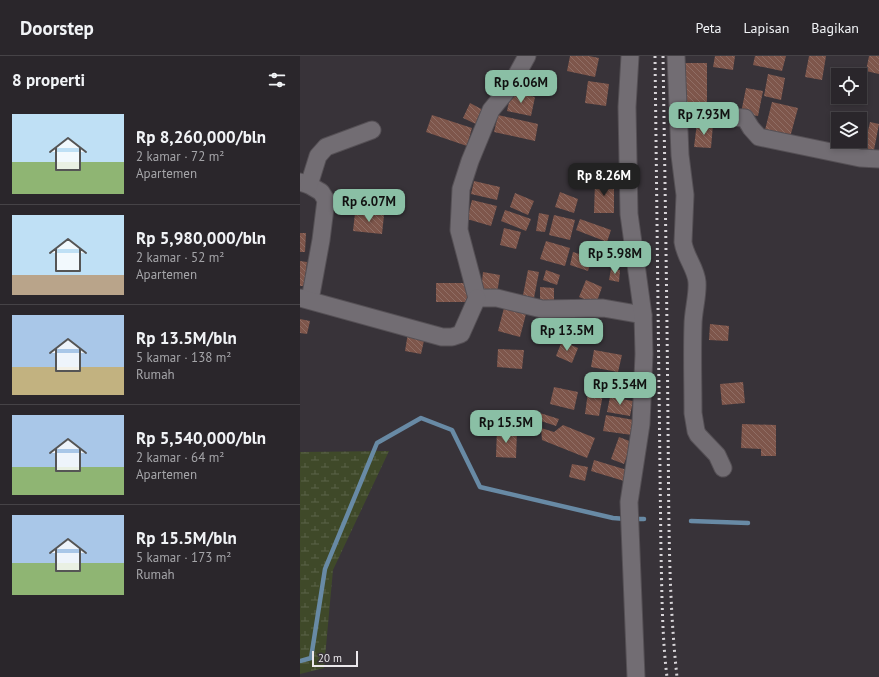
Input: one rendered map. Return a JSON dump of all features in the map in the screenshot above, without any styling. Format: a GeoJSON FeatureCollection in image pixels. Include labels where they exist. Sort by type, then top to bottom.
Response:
{"type":"FeatureCollection","features":[{"type":"Feature","properties":{"kind":"street"},"geometry":{"type":"LineString","coordinates":[[372,130],[326,147],[318,156],[305,184],[321,192],[326,200],[322,240],[305,299],[442,337],[452,337],[461,334],[477,298],[459,230],[461,189],[470,161],[491,110],[510,87],[527,56]]}},
{"type":"Feature","properties":{"kind":"street"},"geometry":{"type":"LineString","coordinates":[[630,56],[627,107],[629,214],[643,315],[644,354],[641,424],[629,502],[636,677]]}},
{"type":"Feature","properties":{"kind":"street"},"geometry":{"type":"LineString","coordinates":[[676,56],[680,155],[685,195],[683,242],[684,249],[694,270],[697,281],[693,325],[694,428],[698,435],[717,455],[723,468]]}},
{"type":"Feature","properties":{"kind":"street"},"geometry":{"type":"LineString","coordinates":[[678,113],[745,118],[750,128],[759,137],[860,158],[879,159]]}},
{"type":"Feature","properties":{"kind":"street"},"geometry":{"type":"LineString","coordinates":[[477,298],[497,298],[542,309],[603,308],[643,315]]}},
{"type":"Feature","properties":{"kind":"green space"},"geometry":{"type":"Polygon","coordinates":[[[389,451],[333,570],[324,668],[300,674],[300,452],[389,451]]]}},
{"type":"Feature","properties":{"kind":"building"},"geometry":{"type":"Polygon","coordinates":[[[570,56],[589,56],[599,58],[595,77],[567,71],[570,56]]]}},
{"type":"Feature","properties":{"kind":"building"},"geometry":{"type":"Polygon","coordinates":[[[715,56],[735,56],[733,70],[713,67],[715,56]]]}},
{"type":"Feature","properties":{"kind":"building"},"geometry":{"type":"Polygon","coordinates":[[[755,56],[786,56],[782,71],[753,65],[755,56]]]}},
{"type":"Feature","properties":{"kind":"building"},"geometry":{"type":"Polygon","coordinates":[[[809,56],[826,56],[822,80],[805,77],[809,56]]]}},
{"type":"Feature","properties":{"kind":"building"},"geometry":{"type":"Polygon","coordinates":[[[869,56],[879,56],[879,74],[867,71],[869,56]]]}},
{"type":"Feature","properties":{"kind":"building"},"geometry":{"type":"Polygon","coordinates":[[[685,63],[707,63],[707,110],[685,109],[685,63]]]}},
{"type":"Feature","properties":{"kind":"building"},"geometry":{"type":"Polygon","coordinates":[[[537,72],[553,76],[549,90],[533,86],[537,72]]]}},
{"type":"Feature","properties":{"kind":"building"},"geometry":{"type":"Polygon","coordinates":[[[768,74],[785,78],[781,100],[764,96],[768,74]]]}},
{"type":"Feature","properties":{"kind":"building"},"geometry":{"type":"Polygon","coordinates":[[[588,81],[609,84],[606,106],[585,103],[588,81]]]}},
{"type":"Feature","properties":{"kind":"building"},"geometry":{"type":"Polygon","coordinates":[[[746,88],[763,91],[758,116],[741,113],[746,88]]]}},
{"type":"Feature","properties":{"kind":"building"},"geometry":{"type":"Polygon","coordinates":[[[511,92],[535,97],[531,116],[507,111],[511,92]]]}},
{"type":"Feature","properties":{"kind":"building"},"geometry":{"type":"Polygon","coordinates":[[[772,102],[798,108],[789,141],[764,134],[772,102]]]}},
{"type":"Feature","properties":{"kind":"building"},"geometry":{"type":"Polygon","coordinates":[[[470,103],[485,111],[478,125],[463,118],[470,103]]]}},
{"type":"Feature","properties":{"kind":"building"},"geometry":{"type":"Polygon","coordinates":[[[432,115],[472,128],[467,146],[426,132],[432,115]]]}},
{"type":"Feature","properties":{"kind":"building"},"geometry":{"type":"Polygon","coordinates":[[[498,115],[538,124],[535,141],[494,132],[498,115]]]}},
{"type":"Feature","properties":{"kind":"building"},"geometry":{"type":"Polygon","coordinates":[[[870,122],[879,124],[874,150],[864,148],[867,148],[867,135],[870,122]]]}},
{"type":"Feature","properties":{"kind":"building"},"geometry":{"type":"Polygon","coordinates":[[[697,123],[713,124],[711,148],[694,147],[697,123]]]}},
{"type":"Feature","properties":{"kind":"building"},"geometry":{"type":"Polygon","coordinates":[[[849,148],[861,148],[859,157],[848,154],[849,148]]]}},
{"type":"Feature","properties":{"kind":"building"},"geometry":{"type":"Polygon","coordinates":[[[474,181],[500,187],[497,200],[471,194],[474,181]]]}},
{"type":"Feature","properties":{"kind":"building"},"geometry":{"type":"Polygon","coordinates":[[[595,181],[614,181],[614,213],[594,213],[595,181]]]}},
{"type":"Feature","properties":{"kind":"building"},"geometry":{"type":"Polygon","coordinates":[[[560,192],[578,199],[574,213],[555,207],[560,192]]]}},
{"type":"Feature","properties":{"kind":"building"},"geometry":{"type":"Polygon","coordinates":[[[515,193],[534,201],[528,215],[510,207],[515,193]]]}},
{"type":"Feature","properties":{"kind":"building"},"geometry":{"type":"Polygon","coordinates":[[[361,198],[387,198],[387,211],[361,211],[361,198]]]}},
{"type":"Feature","properties":{"kind":"building"},"geometry":{"type":"Polygon","coordinates":[[[472,200],[497,206],[491,226],[467,219],[472,200]]]}},
{"type":"Feature","properties":{"kind":"building"},"geometry":{"type":"Polygon","coordinates":[[[505,210],[531,219],[526,231],[501,221],[505,210]]]}},
{"type":"Feature","properties":{"kind":"building"},"geometry":{"type":"Polygon","coordinates":[[[355,213],[384,215],[382,234],[353,231],[355,213]]]}},
{"type":"Feature","properties":{"kind":"building"},"geometry":{"type":"Polygon","coordinates":[[[539,213],[549,215],[545,232],[536,231],[539,213]]]}},
{"type":"Feature","properties":{"kind":"building"},"geometry":{"type":"Polygon","coordinates":[[[554,215],[575,220],[570,240],[549,235],[554,215]]]}},
{"type":"Feature","properties":{"kind":"building"},"geometry":{"type":"Polygon","coordinates":[[[580,219],[611,230],[607,242],[576,230],[580,219]]]}},
{"type":"Feature","properties":{"kind":"building"},"geometry":{"type":"Polygon","coordinates":[[[504,228],[521,232],[516,249],[500,245],[504,228]]]}},
{"type":"Feature","properties":{"kind":"building"},"geometry":{"type":"Polygon","coordinates":[[[300,233],[306,233],[305,252],[300,252],[300,233]]]}},
{"type":"Feature","properties":{"kind":"building"},"geometry":{"type":"Polygon","coordinates":[[[546,241],[570,248],[565,266],[540,259],[546,241]]]}},
{"type":"Feature","properties":{"kind":"building"},"geometry":{"type":"Polygon","coordinates":[[[591,241],[605,246],[602,253],[588,248],[591,241]]]}},
{"type":"Feature","properties":{"kind":"building"},"geometry":{"type":"Polygon","coordinates":[[[573,252],[592,258],[588,271],[570,265],[573,252]]]}},
{"type":"Feature","properties":{"kind":"building"},"geometry":{"type":"Polygon","coordinates":[[[300,261],[307,262],[304,286],[300,286],[300,261]]]}},
{"type":"Feature","properties":{"kind":"building"},"geometry":{"type":"Polygon","coordinates":[[[611,269],[620,270],[619,282],[609,280],[611,269]]]}},
{"type":"Feature","properties":{"kind":"building"},"geometry":{"type":"Polygon","coordinates":[[[528,270],[539,272],[534,298],[523,295],[528,270]]]}},
{"type":"Feature","properties":{"kind":"building"},"geometry":{"type":"Polygon","coordinates":[[[546,270],[560,275],[557,285],[543,280],[546,270]]]}},
{"type":"Feature","properties":{"kind":"building"},"geometry":{"type":"Polygon","coordinates":[[[483,272],[500,275],[497,293],[481,291],[483,272]]]}},
{"type":"Feature","properties":{"kind":"building"},"geometry":{"type":"Polygon","coordinates":[[[586,280],[602,287],[596,304],[579,297],[586,280]]]}},
{"type":"Feature","properties":{"kind":"building"},"geometry":{"type":"Polygon","coordinates":[[[436,283],[470,283],[470,302],[436,302],[436,283]]]}},
{"type":"Feature","properties":{"kind":"building"},"geometry":{"type":"Polygon","coordinates":[[[540,287],[554,288],[554,303],[540,302],[540,287]]]}},
{"type":"Feature","properties":{"kind":"building"},"geometry":{"type":"Polygon","coordinates":[[[505,304],[527,310],[520,337],[498,331],[505,304]]]}},
{"type":"Feature","properties":{"kind":"building"},"geometry":{"type":"Polygon","coordinates":[[[300,319],[310,321],[307,334],[300,333],[300,319]]]}},
{"type":"Feature","properties":{"kind":"building"},"geometry":{"type":"Polygon","coordinates":[[[581,321],[595,324],[592,337],[579,335],[581,321]]]}},
{"type":"Feature","properties":{"kind":"building"},"geometry":{"type":"Polygon","coordinates":[[[710,324],[729,326],[728,341],[709,340],[710,324]]]}},
{"type":"Feature","properties":{"kind":"building"},"geometry":{"type":"Polygon","coordinates":[[[408,333],[425,336],[421,354],[405,351],[408,333]]]}},
{"type":"Feature","properties":{"kind":"building"},"geometry":{"type":"Polygon","coordinates":[[[562,341],[578,348],[572,363],[556,356],[562,341]]]}},
{"type":"Feature","properties":{"kind":"building"},"geometry":{"type":"Polygon","coordinates":[[[498,349],[524,350],[522,369],[497,367],[498,349]]]}},
{"type":"Feature","properties":{"kind":"building"},"geometry":{"type":"Polygon","coordinates":[[[594,350],[622,355],[618,372],[591,367],[594,350]]]}},
{"type":"Feature","properties":{"kind":"building"},"geometry":{"type":"Polygon","coordinates":[[[743,382],[745,403],[722,405],[720,384],[743,382]]]}},
{"type":"Feature","properties":{"kind":"building"},"geometry":{"type":"Polygon","coordinates":[[[554,387],[578,392],[574,410],[550,404],[554,387]]]}},
{"type":"Feature","properties":{"kind":"building"},"geometry":{"type":"Polygon","coordinates":[[[588,392],[603,394],[599,416],[585,414],[588,392]]]}},
{"type":"Feature","properties":{"kind":"building"},"geometry":{"type":"Polygon","coordinates":[[[610,397],[633,401],[630,416],[607,412],[610,397]]]}},
{"type":"Feature","properties":{"kind":"building"},"geometry":{"type":"Polygon","coordinates":[[[540,413],[559,419],[556,426],[538,420],[540,413]]]}},
{"type":"Feature","properties":{"kind":"building"},"geometry":{"type":"Polygon","coordinates":[[[606,415],[634,420],[632,435],[603,431],[606,415]]]}},
{"type":"Feature","properties":{"kind":"building"},"geometry":{"type":"Polygon","coordinates":[[[742,424],[776,425],[776,456],[761,456],[761,449],[741,448],[742,424]]]}},
{"type":"Feature","properties":{"kind":"building"},"geometry":{"type":"Polygon","coordinates":[[[563,425],[595,438],[587,458],[542,440],[541,428],[554,432],[563,425]]]}},
{"type":"Feature","properties":{"kind":"building"},"geometry":{"type":"Polygon","coordinates":[[[497,429],[517,430],[516,458],[496,457],[497,429]]]}},
{"type":"Feature","properties":{"kind":"building"},"geometry":{"type":"Polygon","coordinates":[[[619,437],[632,442],[624,464],[611,459],[619,437]]]}},
{"type":"Feature","properties":{"kind":"building"},"geometry":{"type":"Polygon","coordinates":[[[594,460],[627,470],[624,481],[591,471],[594,460]]]}},
{"type":"Feature","properties":{"kind":"building"},"geometry":{"type":"Polygon","coordinates":[[[572,464],[588,467],[585,481],[569,477],[572,464]]]}},
{"type":"Feature","properties":{"kind":"waterway"},"geometry":{"type":"LineString","coordinates":[[300,661],[311,658],[325,569],[377,443],[421,418],[452,430],[480,487],[613,518],[626,519]]}},
{"type":"Feature","properties":{"kind":"waterway"},"geometry":{"type":"LineString","coordinates":[[634,519],[644,519]]}},
{"type":"Feature","properties":{"kind":"waterway"},"geometry":{"type":"LineString","coordinates":[[691,521],[748,523]]}},
{"type":"Feature","properties":{"kind":"railway"},"geometry":{"type":"LineString","coordinates":[[655,56],[661,553],[663,631],[667,677]]}},
{"type":"Feature","properties":{"kind":"railway"},"geometry":{"type":"LineString","coordinates":[[663,56],[670,552],[672,615],[677,677]]}}]}
